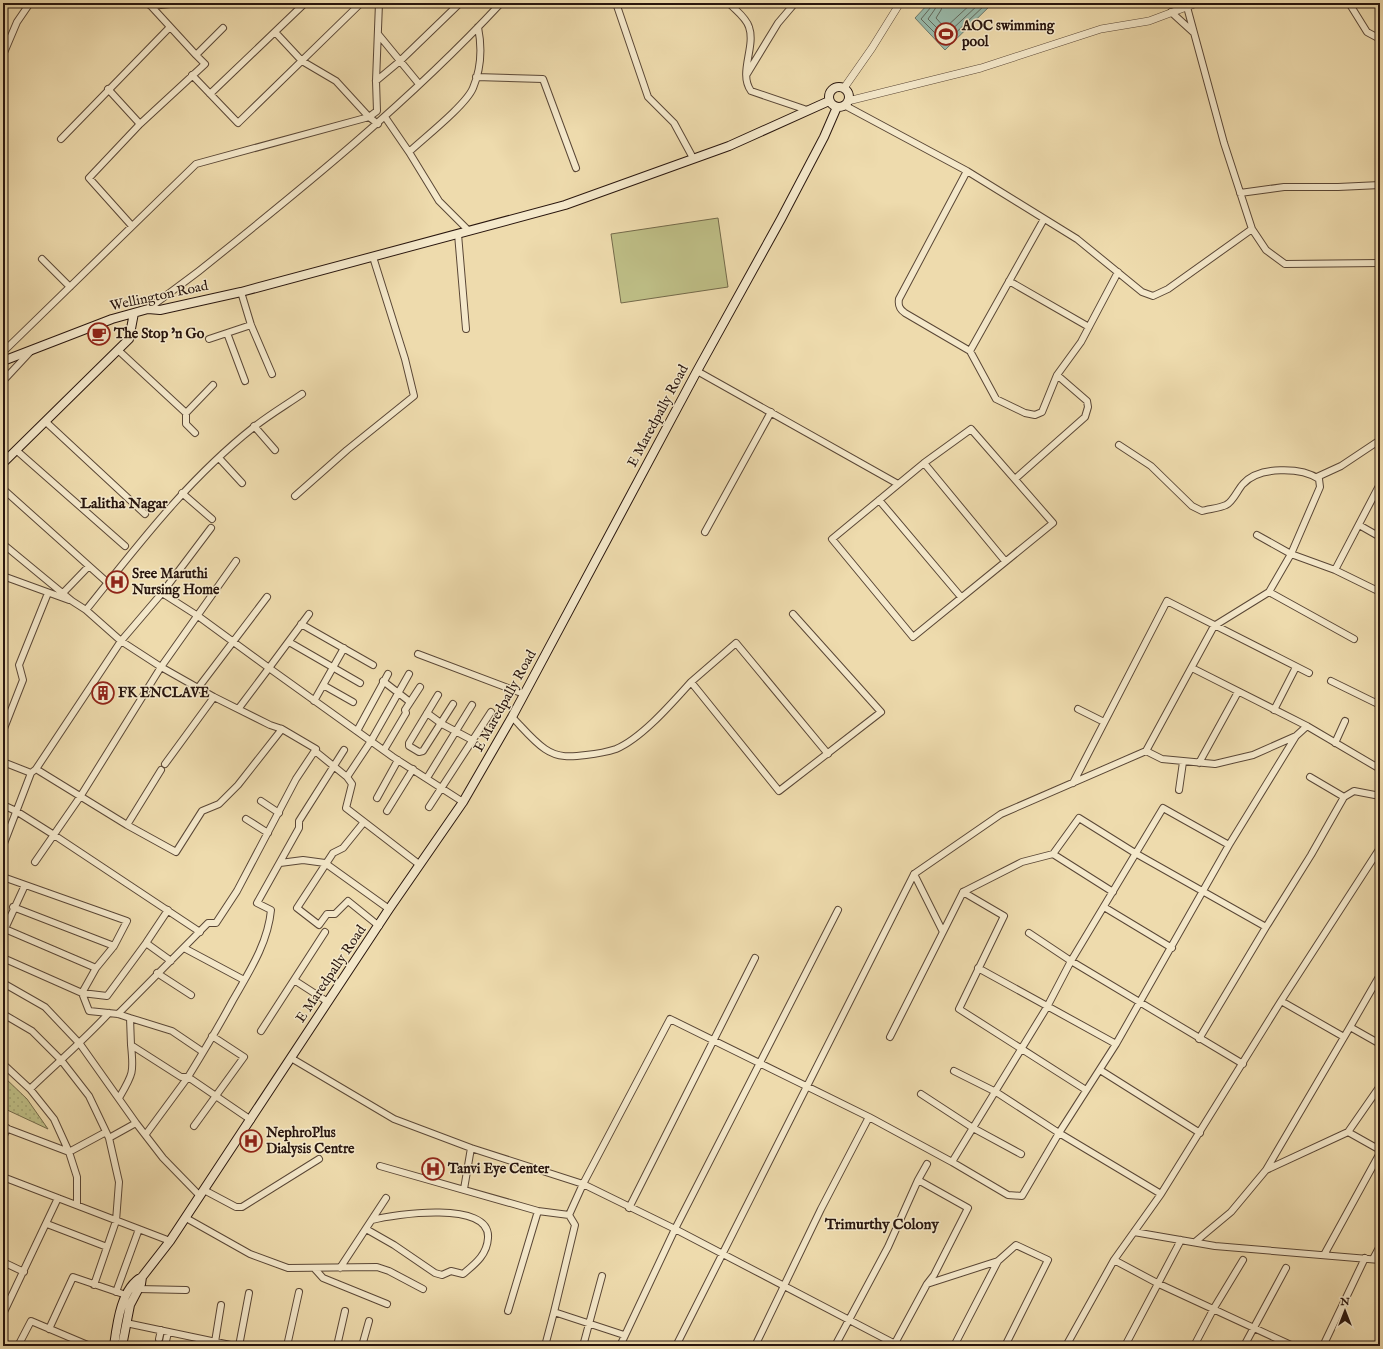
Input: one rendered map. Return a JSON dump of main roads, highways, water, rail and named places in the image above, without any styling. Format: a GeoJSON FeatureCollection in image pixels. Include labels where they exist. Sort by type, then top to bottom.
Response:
{"type":"FeatureCollection","features":[{"type":"Feature","properties":{"kind":"main road"},"geometry":{"type":"LineString","coordinates":[[836,87],[844,88],[848,94],[843,104],[829,101],[831,90],[836,87]]}},
{"type":"Feature","properties":{"kind":"main road","name":"Wellington Road"},"geometry":{"type":"LineString","coordinates":[[3,361],[30,352],[112,318],[148,309],[160,310],[241,292],[565,205],[729,146],[829,101]]}},
{"type":"Feature","properties":{"kind":"main road","name":"E Maredpally Road"},"geometry":{"type":"LineString","coordinates":[[122,1346],[130,1305],[142,1277],[186,1218],[389,909],[463,802],[512,717],[697,371],[843,104]]}},
{"type":"Feature","properties":{"kind":"main road"},"geometry":{"type":"LineString","coordinates":[[4,460],[46,422],[129,340],[134,313]]}},
{"type":"Feature","properties":{"kind":"main road","name":"E Maredpally Road"},"geometry":{"type":"LineString","coordinates":[[114,1346],[126,1295],[136,1280],[142,1277]]}},
{"type":"Feature","properties":{"kind":"water","name":"AOC swimming pool"},"geometry":{"type":"Polygon","coordinates":[[[929,3],[993,3],[945,50],[915,18],[929,3]]]}},
{"type":"Feature","properties":{"kind":"place","name":"AOC swimming pool"},"geometry":{"type":"Point","coordinates":[946,34]}},
{"type":"Feature","properties":{"kind":"place","name":"The Stop 'n Go"},"geometry":{"type":"Point","coordinates":[99,334]}},
{"type":"Feature","properties":{"kind":"place","name":"Sree Maruthi Nursing Home"},"geometry":{"type":"Point","coordinates":[117,582]}},
{"type":"Feature","properties":{"kind":"place","name":"FK ENCLAVE"},"geometry":{"type":"Point","coordinates":[103,693]}},
{"type":"Feature","properties":{"kind":"place","name":"NephroPlus Dialysis Centre"},"geometry":{"type":"Point","coordinates":[251,1141]}},
{"type":"Feature","properties":{"kind":"place","name":"Tanvi Eye Center"},"geometry":{"type":"Point","coordinates":[433,1169]}},
{"type":"Feature","properties":{"kind":"district","name":"Lalitha Nagar"},"geometry":{"type":"Point","coordinates":[124,503]}},
{"type":"Feature","properties":{"kind":"district","name":"Trimurthy Colony"},"geometry":{"type":"Point","coordinates":[882,1224]}}]}
